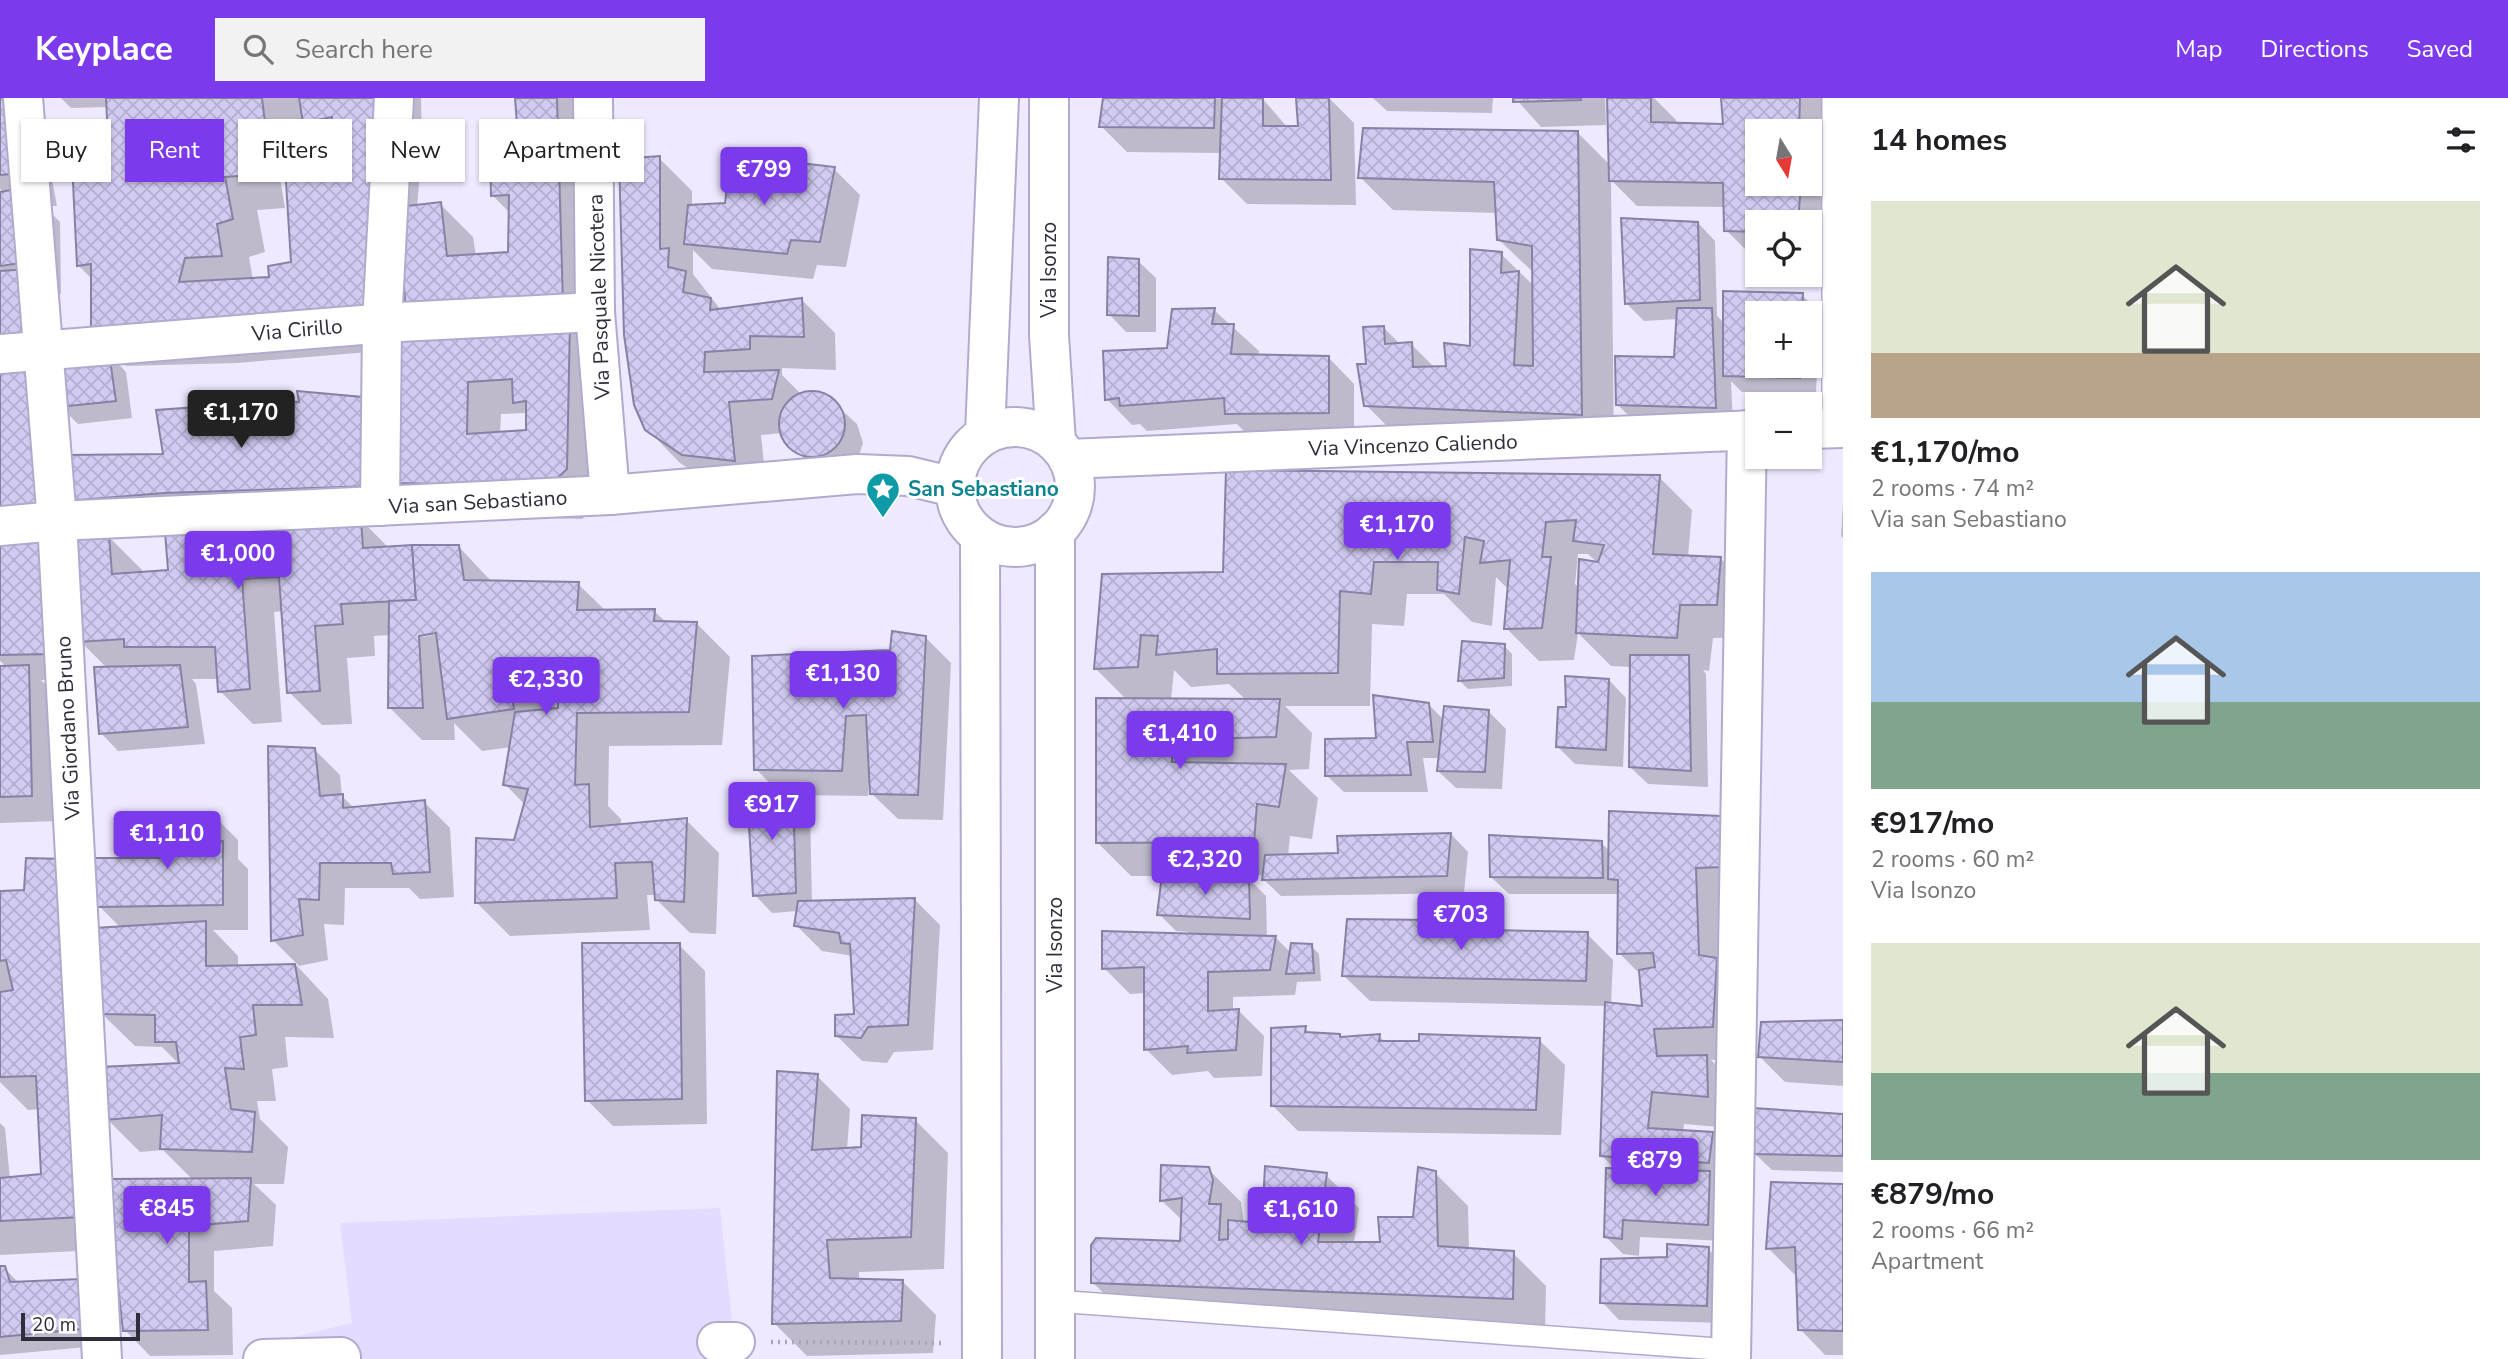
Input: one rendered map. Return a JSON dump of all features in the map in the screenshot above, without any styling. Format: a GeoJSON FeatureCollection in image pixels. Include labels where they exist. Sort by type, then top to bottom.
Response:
{"type":"FeatureCollection","features":[{"type":"Feature","properties":{"kind":"street","name":"Via Giordano Bruno"},"geometry":{"type":"LineString","coordinates":[[23,98],[41,351],[57,521],[102,1359]]}},
{"type":"Feature","properties":{"kind":"street"},"geometry":{"type":"LineString","coordinates":[[380,506],[382,324],[394,98]]}},
{"type":"Feature","properties":{"kind":"street","name":"Via Pasquale Nicotera"},"geometry":{"type":"LineString","coordinates":[[593,98],[595,312],[610,495]]}},
{"type":"Feature","properties":{"kind":"street"},"geometry":{"type":"LineString","coordinates":[[985,434],[999,98]]}},
{"type":"Feature","properties":{"kind":"street","name":"Via Isonzo"},"geometry":{"type":"LineString","coordinates":[[1049,98],[1049,335],[1062,451]]}},
{"type":"Feature","properties":{"kind":"street","name":"Via Cirillo"},"geometry":{"type":"LineString","coordinates":[[0,354],[382,324],[595,312]]}},
{"type":"Feature","properties":{"kind":"street"},"geometry":{"type":"LineString","coordinates":[[1022,427],[1040,432],[1062,451],[1075,489],[1066,519],[1055,531],[1038,542],[1019,547],[999,545],[980,537],[966,523],[957,506],[954,487],[958,466],[969,447],[985,434],[1003,428],[1022,427]]}},
{"type":"Feature","properties":{"kind":"street","name":"Via Vincenzo Caliendo"},"geometry":{"type":"LineString","coordinates":[[1062,451],[1745,430]]}},
{"type":"Feature","properties":{"kind":"street"},"geometry":{"type":"LineString","coordinates":[[1731,1354],[1751,469]]}},
{"type":"Feature","properties":{"kind":"street","name":"Via san Sebastiano"},"geometry":{"type":"LineString","coordinates":[[0,526],[57,521],[610,495],[857,474],[908,476],[954,487]]}},
{"type":"Feature","properties":{"kind":"street","name":"Via Isonzo"},"geometry":{"type":"LineString","coordinates":[[1055,531],[1055,1359]]}},
{"type":"Feature","properties":{"kind":"street"},"geometry":{"type":"LineString","coordinates":[[965,1354],[980,537]]}},
{"type":"Feature","properties":{"kind":"street"},"geometry":{"type":"LineString","coordinates":[[263,1359],[341,1357]]}},
{"type":"Feature","properties":{"kind":"lane"},"geometry":{"type":"LineString","coordinates":[[1828,428],[1833,98]]}},
{"type":"Feature","properties":{"kind":"lane"},"geometry":{"type":"LineString","coordinates":[[1055,1301],[1731,1354]]}},
{"type":"Feature","properties":{"kind":"path"},"geometry":{"type":"LineString","coordinates":[[780,1342],[942,1341],[965,1354]]}},
{"type":"Feature","properties":{"kind":"shaded area"},"geometry":{"type":"Polygon","coordinates":[[[720,1208],[736,1359],[288,1359],[286,1339],[352,1323],[340,1223],[720,1208]]]}},
{"type":"Feature","properties":{"kind":"building"},"geometry":{"type":"Polygon","coordinates":[[[0,98],[11,98],[21,152],[21,173],[0,175],[0,98]]]}},
{"type":"Feature","properties":{"kind":"building"},"geometry":{"type":"Polygon","coordinates":[[[106,98],[262,98],[265,119],[238,119],[238,176],[225,177],[233,219],[217,224],[222,256],[185,258],[179,282],[269,277],[268,266],[291,262],[286,182],[352,182],[352,119],[302,119],[299,98],[389,98],[387,119],[366,119],[366,182],[382,182],[370,317],[91,333],[91,264],[77,266],[73,182],[111,182],[111,119],[107,119],[106,98]]]}},
{"type":"Feature","properties":{"kind":"building"},"geometry":{"type":"Polygon","coordinates":[[[515,98],[557,98],[558,119],[517,119],[515,98]]]}},
{"type":"Feature","properties":{"kind":"building"},"geometry":{"type":"Polygon","coordinates":[[[1103,98],[1215,98],[1214,128],[1099,127],[1103,98]]]}},
{"type":"Feature","properties":{"kind":"building"},"geometry":{"type":"Polygon","coordinates":[[[1222,98],[1263,98],[1263,126],[1298,126],[1296,98],[1329,98],[1331,180],[1219,179],[1222,98]]]}},
{"type":"Feature","properties":{"kind":"building"},"geometry":{"type":"Polygon","coordinates":[[[1513,98],[1581,98],[1581,100],[1513,102],[1513,98]]]}},
{"type":"Feature","properties":{"kind":"building"},"geometry":{"type":"Polygon","coordinates":[[[1607,98],[1651,98],[1651,122],[1723,124],[1721,98],[1800,98],[1799,119],[1745,119],[1745,196],[1800,196],[1799,210],[1745,210],[1745,232],[1724,231],[1723,183],[1609,181],[1607,98]]]}},
{"type":"Feature","properties":{"kind":"building"},"geometry":{"type":"Polygon","coordinates":[[[1363,128],[1578,131],[1582,415],[1364,406],[1357,364],[1366,364],[1363,327],[1384,326],[1385,344],[1412,342],[1413,367],[1446,366],[1444,343],[1470,346],[1470,249],[1502,252],[1501,273],[1519,271],[1514,365],[1533,366],[1532,246],[1497,240],[1494,182],[1358,178],[1363,128]]]}},
{"type":"Feature","properties":{"kind":"building"},"geometry":{"type":"Polygon","coordinates":[[[731,155],[835,167],[820,242],[791,240],[787,254],[684,244],[688,205],[725,203],[731,155]]]}},
{"type":"Feature","properties":{"kind":"building"},"geometry":{"type":"Polygon","coordinates":[[[660,156],[660,249],[669,248],[668,267],[686,271],[683,292],[711,298],[710,310],[802,298],[804,337],[750,336],[750,349],[705,352],[704,372],[779,370],[772,399],[729,402],[735,461],[682,455],[645,430],[634,405],[624,335],[620,182],[644,182],[644,157],[660,156]]]}},
{"type":"Feature","properties":{"kind":"building"},"geometry":{"type":"Polygon","coordinates":[[[491,182],[559,182],[563,303],[406,313],[398,207],[441,202],[447,256],[508,252],[509,195],[491,196],[491,182]]]}},
{"type":"Feature","properties":{"kind":"building"},"geometry":{"type":"Polygon","coordinates":[[[27,187],[29,262],[0,266],[0,192],[27,187]]]}},
{"type":"Feature","properties":{"kind":"building"},"geometry":{"type":"Polygon","coordinates":[[[1621,218],[1698,222],[1700,300],[1625,304],[1621,218]]]}},
{"type":"Feature","properties":{"kind":"building"},"geometry":{"type":"Polygon","coordinates":[[[1108,257],[1139,259],[1139,316],[1107,315],[1108,257]]]}},
{"type":"Feature","properties":{"kind":"building"},"geometry":{"type":"Polygon","coordinates":[[[28,269],[31,341],[0,344],[0,271],[28,269]]]}},
{"type":"Feature","properties":{"kind":"building"},"geometry":{"type":"Polygon","coordinates":[[[1723,291],[1803,293],[1803,301],[1745,301],[1745,377],[1723,376],[1723,291]]]}},
{"type":"Feature","properties":{"kind":"building"},"geometry":{"type":"Polygon","coordinates":[[[1215,308],[1212,324],[1234,324],[1231,354],[1329,356],[1329,413],[1225,414],[1224,398],[1120,406],[1119,398],[1105,400],[1103,351],[1167,348],[1172,309],[1215,308]]]}},
{"type":"Feature","properties":{"kind":"building"},"geometry":{"type":"Polygon","coordinates":[[[1677,308],[1712,308],[1716,408],[1616,405],[1615,356],[1674,357],[1677,308]]]}},
{"type":"Feature","properties":{"kind":"building"},"geometry":{"type":"Polygon","coordinates":[[[570,322],[567,469],[548,487],[398,483],[391,329],[570,322]],[[512,379],[468,382],[467,434],[526,430],[526,401],[513,403],[512,379]]]}},
{"type":"Feature","properties":{"kind":"building"},"geometry":{"type":"Polygon","coordinates":[[[109,353],[116,401],[59,407],[52,362],[109,353]]]}},
{"type":"Feature","properties":{"kind":"building"},"geometry":{"type":"Polygon","coordinates":[[[30,361],[46,507],[0,511],[0,364],[30,361]]]}},
{"type":"Feature","properties":{"kind":"building"},"geometry":{"type":"Polygon","coordinates":[[[297,391],[374,398],[373,486],[165,493],[67,501],[66,455],[163,454],[156,410],[227,405],[226,398],[299,402],[297,391]]]}},
{"type":"Feature","properties":{"kind":"building"},"geometry":{"type":"Polygon","coordinates":[[[806,391],[818,391],[830,396],[840,406],[845,424],[843,437],[830,452],[818,457],[806,457],[794,452],[784,442],[779,430],[779,418],[784,406],[794,396],[806,391]]]}},
{"type":"Feature","properties":{"kind":"building"},"geometry":{"type":"Polygon","coordinates":[[[1226,470],[1660,475],[1653,554],[1721,557],[1717,605],[1680,605],[1677,638],[1576,633],[1579,559],[1598,562],[1604,545],[1573,541],[1576,520],[1546,522],[1542,557],[1551,557],[1542,628],[1504,629],[1510,560],[1480,563],[1484,541],[1465,537],[1459,594],[1437,590],[1438,562],[1374,562],[1371,594],[1340,591],[1338,673],[1217,674],[1217,649],[1156,655],[1158,636],[1141,635],[1138,667],[1094,669],[1102,574],[1223,572],[1226,470]]]}},
{"type":"Feature","properties":{"kind":"building"},"geometry":{"type":"Polygon","coordinates":[[[361,518],[363,548],[412,545],[416,600],[341,604],[343,624],[315,626],[320,691],[287,693],[279,577],[242,579],[250,689],[218,692],[215,647],[124,647],[124,639],[78,642],[71,537],[109,535],[112,574],[168,570],[165,532],[361,518]]]}},
{"type":"Feature","properties":{"kind":"building"},"geometry":{"type":"Polygon","coordinates":[[[44,531],[53,654],[0,655],[0,536],[44,531]]]}},
{"type":"Feature","properties":{"kind":"building"},"geometry":{"type":"Polygon","coordinates":[[[412,545],[459,545],[464,580],[579,582],[577,610],[655,609],[654,621],[697,622],[689,712],[577,713],[575,785],[589,784],[590,827],[687,818],[684,902],[655,900],[652,862],[615,863],[617,898],[475,903],[476,838],[514,840],[528,789],[503,785],[515,712],[558,708],[556,665],[523,669],[524,686],[511,687],[514,709],[447,719],[436,633],[419,636],[423,708],[388,708],[389,601],[416,600],[412,545]]]}},
{"type":"Feature","properties":{"kind":"building"},"geometry":{"type":"Polygon","coordinates":[[[892,631],[926,636],[918,795],[870,794],[866,715],[846,716],[842,771],[754,770],[752,656],[890,650],[892,631]]]}},
{"type":"Feature","properties":{"kind":"building"},"geometry":{"type":"Polygon","coordinates":[[[1462,641],[1505,644],[1504,678],[1458,681],[1462,641]]]}},
{"type":"Feature","properties":{"kind":"building"},"geometry":{"type":"Polygon","coordinates":[[[1630,655],[1689,655],[1691,771],[1629,767],[1630,655]]]}},
{"type":"Feature","properties":{"kind":"building"},"geometry":{"type":"Polygon","coordinates":[[[29,665],[32,796],[0,797],[0,666],[29,665]]]}},
{"type":"Feature","properties":{"kind":"building"},"geometry":{"type":"Polygon","coordinates":[[[180,665],[188,727],[99,734],[94,667],[180,665]]]}},
{"type":"Feature","properties":{"kind":"building"},"geometry":{"type":"Polygon","coordinates":[[[1565,676],[1609,679],[1606,750],[1556,747],[1558,707],[1566,707],[1565,676]]]}},
{"type":"Feature","properties":{"kind":"building"},"geometry":{"type":"Polygon","coordinates":[[[1373,695],[1429,703],[1433,742],[1407,742],[1411,775],[1325,776],[1325,739],[1376,738],[1373,695]]]}},
{"type":"Feature","properties":{"kind":"building"},"geometry":{"type":"Polygon","coordinates":[[[1096,698],[1280,699],[1276,737],[1172,740],[1172,762],[1286,764],[1279,807],[1257,804],[1254,842],[1096,843],[1096,698]]]}},
{"type":"Feature","properties":{"kind":"building"},"geometry":{"type":"Polygon","coordinates":[[[1444,706],[1489,710],[1485,772],[1437,771],[1444,706]]]}},
{"type":"Feature","properties":{"kind":"building"},"geometry":{"type":"Polygon","coordinates":[[[268,746],[315,748],[320,796],[343,794],[343,808],[425,800],[430,872],[393,874],[391,863],[320,863],[319,900],[299,899],[303,935],[271,941],[268,746]]]}},
{"type":"Feature","properties":{"kind":"building"},"geometry":{"type":"Polygon","coordinates":[[[747,790],[793,790],[796,893],[753,896],[747,790]]]}},
{"type":"Feature","properties":{"kind":"building"},"geometry":{"type":"Polygon","coordinates":[[[1609,811],[1721,816],[1724,867],[1696,868],[1699,955],[1717,958],[1713,1027],[1654,1029],[1657,1056],[1707,1055],[1708,1097],[1652,1092],[1648,1128],[1713,1132],[1709,1163],[1600,1156],[1605,1002],[1642,1006],[1639,970],[1655,967],[1653,953],[1617,954],[1618,880],[1608,879],[1609,811]]]}},
{"type":"Feature","properties":{"kind":"building"},"geometry":{"type":"Polygon","coordinates":[[[213,813],[213,843],[223,841],[223,905],[97,907],[94,858],[173,858],[170,816],[213,813]]]}},
{"type":"Feature","properties":{"kind":"building"},"geometry":{"type":"Polygon","coordinates":[[[1451,833],[1447,876],[1262,880],[1265,855],[1338,853],[1337,836],[1451,833]]]}},
{"type":"Feature","properties":{"kind":"building"},"geometry":{"type":"Polygon","coordinates":[[[1489,835],[1602,841],[1603,878],[1490,877],[1489,835]]]}},
{"type":"Feature","properties":{"kind":"building"},"geometry":{"type":"Polygon","coordinates":[[[26,858],[65,859],[84,1217],[0,1221],[0,1178],[41,1174],[36,1076],[0,1077],[0,992],[13,990],[6,960],[0,961],[0,891],[24,890],[26,858]]]}},
{"type":"Feature","properties":{"kind":"building"},"geometry":{"type":"Polygon","coordinates":[[[1162,875],[1249,877],[1250,919],[1157,915],[1162,875]]]}},
{"type":"Feature","properties":{"kind":"building"},"geometry":{"type":"Polygon","coordinates":[[[915,898],[908,1025],[868,1027],[861,1038],[835,1036],[835,1015],[854,1014],[850,944],[841,943],[839,933],[794,926],[798,901],[915,898]]]}},
{"type":"Feature","properties":{"kind":"building"},"geometry":{"type":"Polygon","coordinates":[[[1347,919],[1434,920],[1434,929],[1588,932],[1586,981],[1342,976],[1347,919]]]}},
{"type":"Feature","properties":{"kind":"building"},"geometry":{"type":"Polygon","coordinates":[[[206,921],[206,966],[295,964],[302,1005],[253,1005],[256,1035],[240,1037],[244,1069],[225,1068],[231,1109],[255,1112],[252,1152],[160,1149],[162,1115],[105,1120],[101,1067],[179,1063],[176,1042],[155,1042],[155,1015],[100,1014],[95,928],[206,921]]]}},
{"type":"Feature","properties":{"kind":"building"},"geometry":{"type":"Polygon","coordinates":[[[1102,931],[1276,936],[1270,970],[1208,972],[1208,1011],[1239,1009],[1236,1050],[1187,1053],[1188,1046],[1144,1050],[1144,967],[1102,969],[1102,931]]]}},
{"type":"Feature","properties":{"kind":"building"},"geometry":{"type":"Polygon","coordinates":[[[582,943],[680,943],[682,1099],[585,1101],[582,943]]]}},
{"type":"Feature","properties":{"kind":"building"},"geometry":{"type":"Polygon","coordinates":[[[1291,943],[1312,944],[1314,973],[1286,974],[1291,943]]]}},
{"type":"Feature","properties":{"kind":"building"},"geometry":{"type":"Polygon","coordinates":[[[1843,1020],[1843,1062],[1758,1057],[1761,1022],[1843,1020]]]}},
{"type":"Feature","properties":{"kind":"building"},"geometry":{"type":"Polygon","coordinates":[[[1306,1026],[1305,1032],[1340,1034],[1340,1037],[1380,1034],[1379,1041],[1419,1041],[1419,1034],[1540,1038],[1536,1110],[1271,1106],[1271,1028],[1306,1026]]]}},
{"type":"Feature","properties":{"kind":"building"},"geometry":{"type":"Polygon","coordinates":[[[777,1071],[818,1074],[812,1150],[861,1147],[862,1115],[916,1118],[911,1237],[827,1240],[830,1278],[903,1280],[901,1321],[772,1324],[777,1071]]]}},
{"type":"Feature","properties":{"kind":"building"},"geometry":{"type":"Polygon","coordinates":[[[1753,1108],[1843,1114],[1843,1156],[1752,1154],[1753,1108]]]}},
{"type":"Feature","properties":{"kind":"building"},"geometry":{"type":"Polygon","coordinates":[[[1161,1165],[1209,1167],[1213,1180],[1209,1204],[1221,1204],[1219,1240],[1228,1239],[1228,1220],[1262,1223],[1265,1166],[1327,1173],[1318,1242],[1380,1242],[1378,1217],[1413,1217],[1418,1167],[1436,1171],[1438,1246],[1514,1251],[1513,1299],[1091,1283],[1091,1245],[1096,1238],[1180,1241],[1182,1198],[1160,1201],[1161,1165]]]}},
{"type":"Feature","properties":{"kind":"building"},"geometry":{"type":"Polygon","coordinates":[[[1606,1168],[1710,1171],[1708,1225],[1623,1220],[1622,1239],[1604,1237],[1606,1168]]]}},
{"type":"Feature","properties":{"kind":"building"},"geometry":{"type":"Polygon","coordinates":[[[251,1178],[248,1221],[189,1226],[189,1282],[206,1281],[208,1330],[123,1331],[106,1179],[251,1178]]]}},
{"type":"Feature","properties":{"kind":"building"},"geometry":{"type":"Polygon","coordinates":[[[1771,1182],[1843,1184],[1843,1331],[1798,1330],[1795,1247],[1766,1249],[1771,1182]]]}},
{"type":"Feature","properties":{"kind":"building"},"geometry":{"type":"Polygon","coordinates":[[[1667,1244],[1709,1247],[1707,1306],[1600,1303],[1601,1259],[1667,1257],[1667,1244]]]}},
{"type":"Feature","properties":{"kind":"building"},"geometry":{"type":"Polygon","coordinates":[[[0,1266],[5,1266],[10,1282],[81,1279],[92,1328],[0,1337],[0,1266]]]}},
{"type":"Feature","properties":{"kind":"place","name":"San Sebastiano"},"geometry":{"type":"Point","coordinates":[883,519]}}]}
